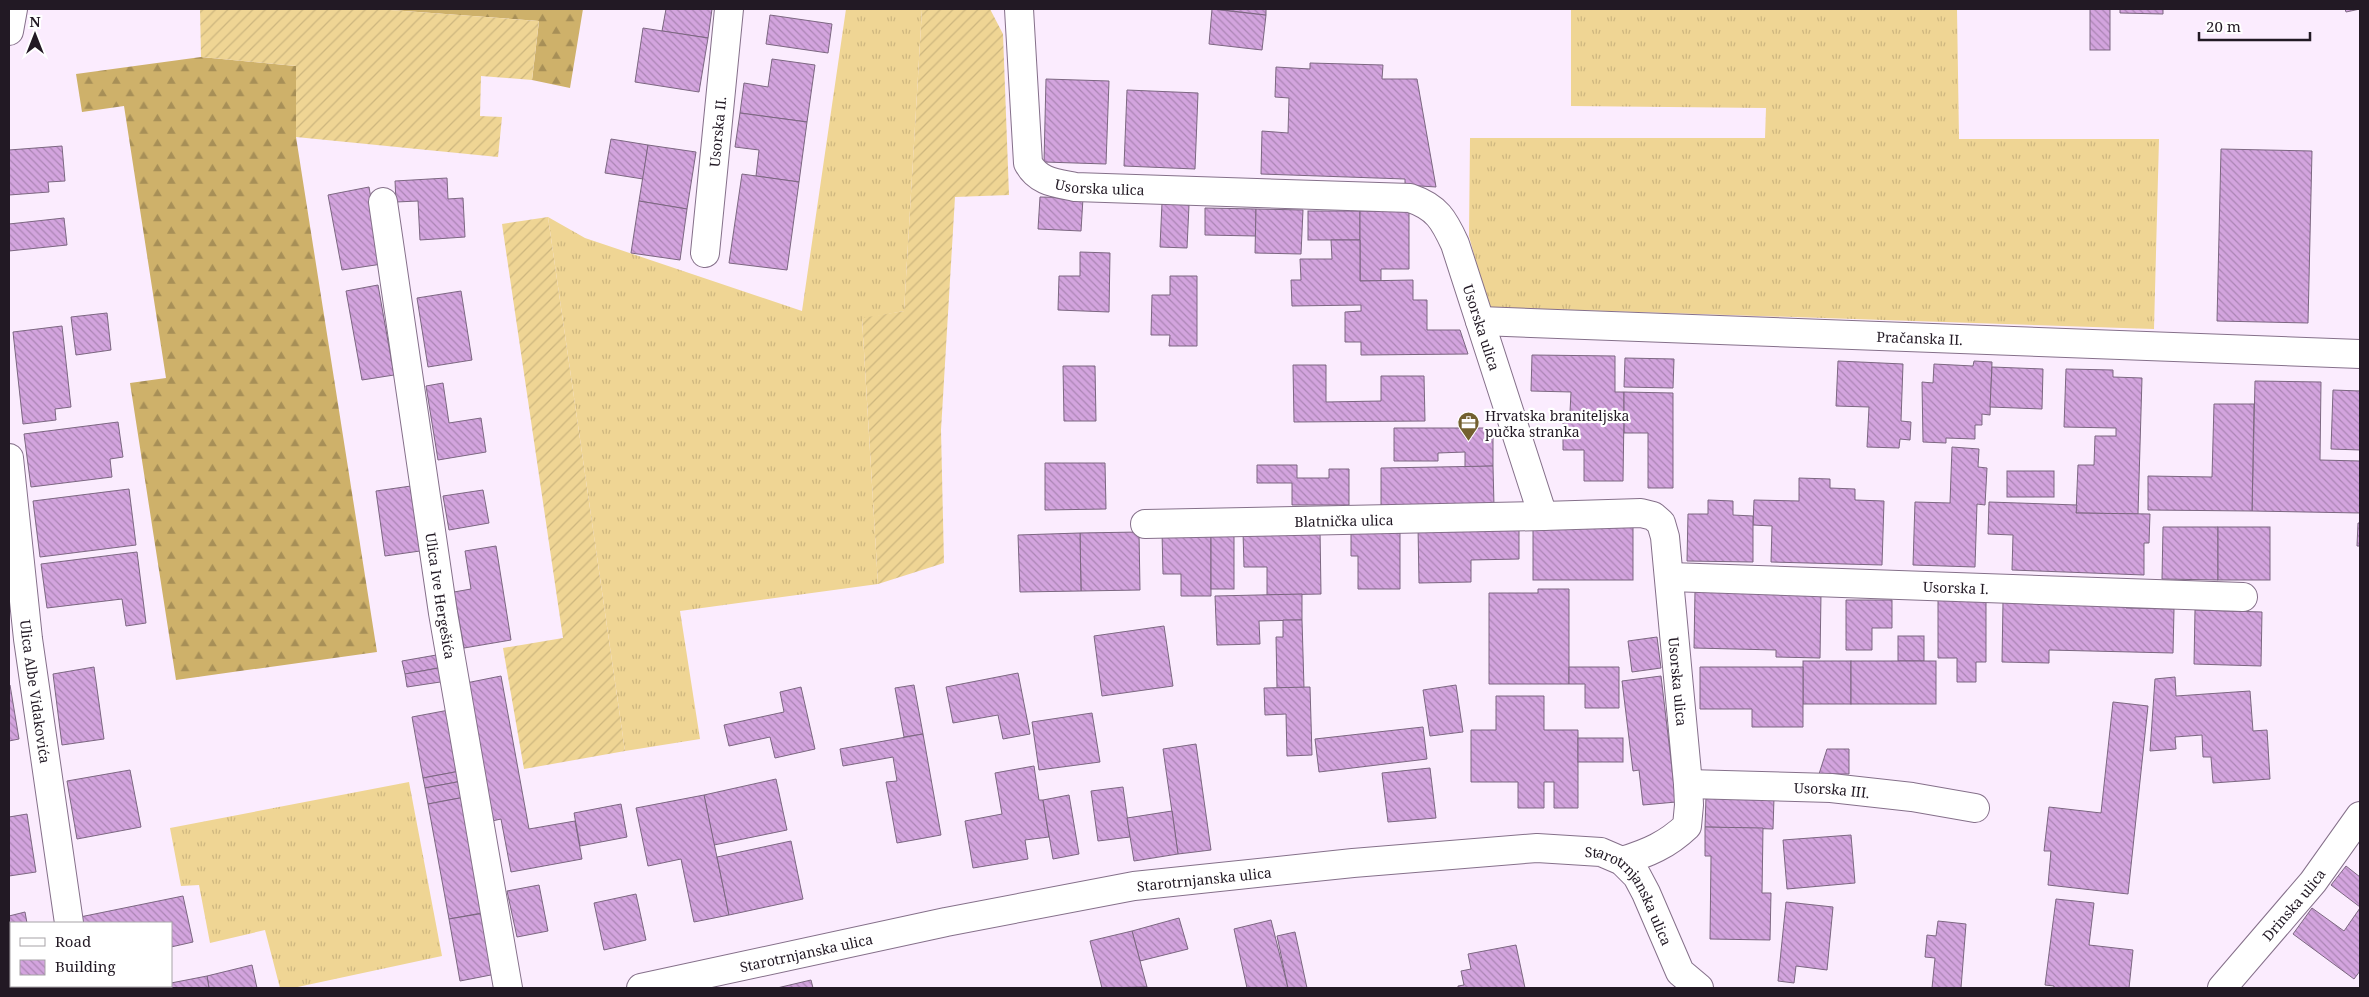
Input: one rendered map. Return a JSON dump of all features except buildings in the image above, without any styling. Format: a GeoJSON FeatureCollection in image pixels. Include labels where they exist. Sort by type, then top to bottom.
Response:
{"type":"FeatureCollection","features":[{"type":"Feature","properties":{"kind":"street"},"geometry":{"type":"LineString","coordinates":[[9,31],[13,9]]}},
{"type":"Feature","properties":{"kind":"street","name":"Usorska II."},"geometry":{"type":"LineString","coordinates":[[705,253],[729,9]]}},
{"type":"Feature","properties":{"kind":"street","name":"Usorska ulica"},"geometry":{"type":"LineString","coordinates":[[1019,9],[1028,163],[1034,173],[1049,182],[1075,187],[1410,198],[1428,204],[1444,221],[1455,244],[1543,516],[1641,513],[1653,516],[1661,523],[1665,536],[1670,577],[1688,784],[1687,826],[1674,839],[1654,851],[1622,860]]}},
{"type":"Feature","properties":{"kind":"street","name":"Ulica Ive Hergešića"},"geometry":{"type":"LineString","coordinates":[[383,202],[444,613],[508,988]]}},
{"type":"Feature","properties":{"kind":"street","name":"Pračanska II."},"geometry":{"type":"LineString","coordinates":[[1480,321],[2360,354]]}},
{"type":"Feature","properties":{"kind":"street","name":"Ulica Albe Vidakovića"},"geometry":{"type":"LineString","coordinates":[[9,458],[28,639],[69,922]]}},
{"type":"Feature","properties":{"kind":"street","name":"Blatnička ulica"},"geometry":{"type":"LineString","coordinates":[[1145,524],[1543,516]]}},
{"type":"Feature","properties":{"kind":"street","name":"Usorska I."},"geometry":{"type":"LineString","coordinates":[[1670,577],[2243,597]]}},
{"type":"Feature","properties":{"kind":"street","name":"Usorska III."},"geometry":{"type":"LineString","coordinates":[[1688,784],[1831,788],[1912,797],[1975,808]]}},
{"type":"Feature","properties":{"kind":"street","name":"Drinska ulica"},"geometry":{"type":"LineString","coordinates":[[2222,988],[2313,882],[2360,816]]}},
{"type":"Feature","properties":{"kind":"street","name":"Starotrnjanska ulica"},"geometry":{"type":"LineString","coordinates":[[641,988],[946,922],[1134,886],[1353,863],[1537,848],[1601,852],[1622,860],[1637,876],[1646,892],[1680,972],[1699,988]]}},
{"type":"Feature","properties":{"kind":"green space"},"geometry":{"type":"Polygon","coordinates":[[[200,9],[377,9],[539,21],[532,80],[481,76],[480,116],[502,117],[498,157],[296,137],[296,66],[201,57],[200,9]]]}},
{"type":"Feature","properties":{"kind":"green space"},"geometry":{"type":"Polygon","coordinates":[[[377,9],[583,9],[570,88],[532,80],[539,21],[377,9]]]}},
{"type":"Feature","properties":{"kind":"green space"},"geometry":{"type":"Polygon","coordinates":[[[846,9],[922,9],[904,311],[862,319],[878,584],[680,611],[700,739],[625,751],[548,217],[585,238],[802,311],[846,9]]]}},
{"type":"Feature","properties":{"kind":"green space"},"geometry":{"type":"Polygon","coordinates":[[[922,9],[990,9],[1003,34],[1009,195],[955,197],[941,430],[944,563],[878,584],[862,318],[904,311],[922,9]]]}},
{"type":"Feature","properties":{"kind":"green space"},"geometry":{"type":"Polygon","coordinates":[[[1571,9],[1957,9],[1959,139],[2159,139],[2154,329],[1488,307],[1469,236],[1470,138],[1765,138],[1766,108],[1571,106],[1571,9]]]}},
{"type":"Feature","properties":{"kind":"green space"},"geometry":{"type":"Polygon","coordinates":[[[201,57],[296,66],[296,137],[377,652],[176,680],[130,383],[166,378],[124,106],[82,112],[76,74],[201,57]]]}},
{"type":"Feature","properties":{"kind":"green space"},"geometry":{"type":"Polygon","coordinates":[[[548,217],[625,751],[524,769],[503,648],[563,638],[502,224],[548,217]]]}},
{"type":"Feature","properties":{"kind":"green space"},"geometry":{"type":"Polygon","coordinates":[[[409,782],[442,956],[293,988],[280,988],[265,930],[210,943],[199,885],[181,886],[170,828],[409,782]]]}},
{"type":"Feature","properties":{"kind":"place","name":"Hrvatska braniteljska pučka stranka"},"geometry":{"type":"Point","coordinates":[1469,442]}}]}
